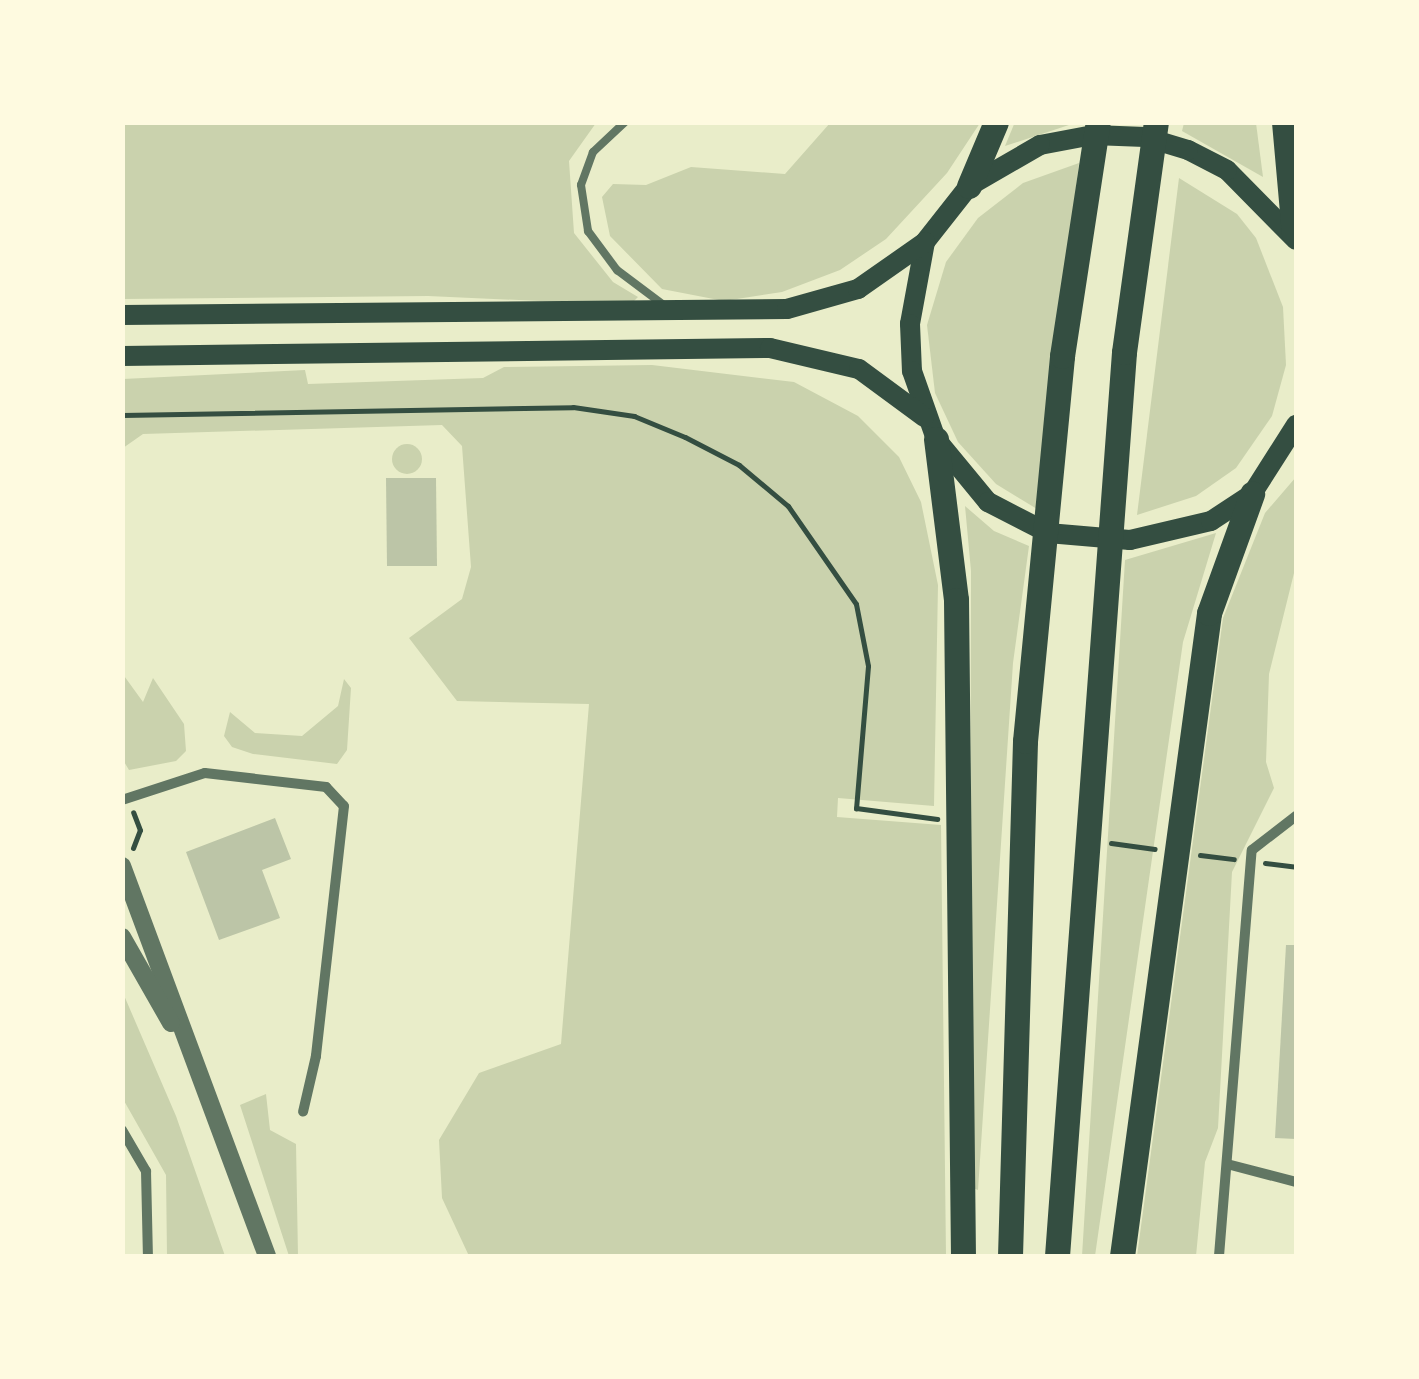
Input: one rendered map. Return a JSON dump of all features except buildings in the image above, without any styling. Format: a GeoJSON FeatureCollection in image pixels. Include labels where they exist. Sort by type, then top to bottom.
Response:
{"type":"FeatureCollection","features":[{"type":"Feature","properties":{"kind":"highway"},"geometry":{"type":"LineString","coordinates":[[969,186],[996,122]]}},
{"type":"Feature","properties":{"kind":"highway"},"geometry":{"type":"LineString","coordinates":[[1010,1256],[1025,741],[1062,356],[1098,122]]}},
{"type":"Feature","properties":{"kind":"highway"},"geometry":{"type":"LineString","coordinates":[[1057,1256],[1122,372],[1156,122]]}},
{"type":"Feature","properties":{"kind":"highway"},"geometry":{"type":"LineString","coordinates":[[1284,122],[1295,237]]}},
{"type":"Feature","properties":{"kind":"highway"},"geometry":{"type":"LineString","coordinates":[[930,428],[956,600],[963,1256]]}},
{"type":"Feature","properties":{"kind":"highway"},"geometry":{"type":"LineString","coordinates":[[1122,1256],[1209,613],[1252,494]]}},
{"type":"Feature","properties":{"kind":"main road"},"geometry":{"type":"LineString","coordinates":[[122,315],[788,309],[858,289],[924,242],[969,186],[1040,145],[1093,135],[1145,137],[1227,170],[1295,237]]}},
{"type":"Feature","properties":{"kind":"main road"},"geometry":{"type":"LineString","coordinates":[[924,242],[910,324],[930,428]]}},
{"type":"Feature","properties":{"kind":"main road"},"geometry":{"type":"LineString","coordinates":[[122,356],[770,348],[859,369],[930,428],[967,483],[1012,519],[1084,539],[1175,532],[1212,521],[1252,494],[1278,460],[1296,425]]}},
{"type":"Feature","properties":{"kind":"main road"},"geometry":{"type":"LineString","coordinates":[[1278,460],[1296,444]]}},
{"type":"Feature","properties":{"kind":"street"},"geometry":{"type":"LineString","coordinates":[[126,799],[205,772],[326,787],[344,806],[316,1056],[302,1112]]}},
{"type":"Feature","properties":{"kind":"street"},"geometry":{"type":"LineString","coordinates":[[1220,1256],[1252,850],[1296,816]]}},
{"type":"Feature","properties":{"kind":"street"},"geometry":{"type":"LineString","coordinates":[[122,862],[266,1256]]}},
{"type":"Feature","properties":{"kind":"street"},"geometry":{"type":"LineString","coordinates":[[122,938],[189,1054]]}},
{"type":"Feature","properties":{"kind":"street"},"geometry":{"type":"LineString","coordinates":[[122,1130],[146,1171],[148,1256]]}},
{"type":"Feature","properties":{"kind":"street"},"geometry":{"type":"LineString","coordinates":[[1227,1164],[1296,1182]]}},
{"type":"Feature","properties":{"kind":"lane"},"geometry":{"type":"LineString","coordinates":[[625,122],[593,152],[581,186],[588,231],[617,270],[668,309]]}},
{"type":"Feature","properties":{"kind":"path"},"geometry":{"type":"LineString","coordinates":[[122,415],[573,407],[634,416],[685,437],[739,466],[788,506],[856,604],[868,666],[856,808],[897,814]]}},
{"type":"Feature","properties":{"kind":"path"},"geometry":{"type":"LineString","coordinates":[[122,862],[132,856],[140,830],[126,799]]}},
{"type":"Feature","properties":{"kind":"green space"},"geometry":{"type":"Polygon","coordinates":[[[123,122],[596,123],[569,161],[574,233],[613,282],[638,297],[630,305],[428,296],[123,299],[123,122]]]}},
{"type":"Feature","properties":{"kind":"green space"},"geometry":{"type":"Polygon","coordinates":[[[1015,122],[1075,122],[1075,123],[1005,146],[1015,122]]]}},
{"type":"Feature","properties":{"kind":"green space"},"geometry":{"type":"Polygon","coordinates":[[[830,123],[980,123],[947,173],[886,239],[840,270],[782,292],[724,301],[662,289],[610,236],[602,197],[613,184],[646,185],[691,167],[785,174],[830,123]]]}},
{"type":"Feature","properties":{"kind":"green space"},"geometry":{"type":"Polygon","coordinates":[[[1184,123],[1256,123],[1263,177],[1182,131],[1184,123]]]}},
{"type":"Feature","properties":{"kind":"green space"},"geometry":{"type":"Polygon","coordinates":[[[1079,163],[1037,509],[996,484],[958,442],[935,393],[927,325],[946,262],[978,218],[1023,183],[1079,163]]]}},
{"type":"Feature","properties":{"kind":"green space"},"geometry":{"type":"Polygon","coordinates":[[[1179,178],[1237,214],[1256,238],[1283,307],[1286,365],[1272,416],[1236,468],[1196,496],[1137,515],[1179,178]]]}},
{"type":"Feature","properties":{"kind":"green space"},"geometry":{"type":"Polygon","coordinates":[[[652,365],[794,382],[858,416],[899,457],[921,502],[938,585],[934,806],[838,798],[837,817],[941,825],[946,1256],[469,1256],[442,1198],[439,1140],[479,1073],[561,1044],[589,704],[457,701],[409,638],[462,599],[471,567],[462,446],[442,425],[143,434],[123,448],[123,379],[305,370],[308,384],[483,378],[504,367],[652,365]]]}},
{"type":"Feature","properties":{"kind":"green space"},"geometry":{"type":"Polygon","coordinates":[[[407,444],[417,449],[422,459],[417,469],[407,474],[397,469],[392,459],[397,449],[407,444]]]}},
{"type":"Feature","properties":{"kind":"green space"},"geometry":{"type":"Polygon","coordinates":[[[1296,477],[1296,565],[1269,674],[1266,762],[1274,788],[1232,872],[1218,1128],[1205,1162],[1196,1256],[1137,1256],[1223,618],[1265,513],[1296,477]]]}},
{"type":"Feature","properties":{"kind":"green space"},"geometry":{"type":"Polygon","coordinates":[[[965,506],[994,531],[1029,546],[1013,663],[978,1190],[970,1187],[971,571],[965,506]]]}},
{"type":"Feature","properties":{"kind":"green space"},"geometry":{"type":"Polygon","coordinates":[[[1216,533],[1183,642],[1095,1256],[1082,1256],[1125,560],[1216,533]]]}},
{"type":"Feature","properties":{"kind":"green space"},"geometry":{"type":"Polygon","coordinates":[[[122,673],[143,702],[153,678],[184,724],[186,751],[176,761],[129,770],[123,760],[122,673]]]}},
{"type":"Feature","properties":{"kind":"green space"},"geometry":{"type":"Polygon","coordinates":[[[344,679],[351,688],[347,750],[337,764],[253,754],[232,747],[224,736],[230,712],[255,733],[302,736],[338,706],[344,679]]]}},
{"type":"Feature","properties":{"kind":"green space"},"geometry":{"type":"Polygon","coordinates":[[[123,993],[176,1116],[225,1256],[167,1256],[166,1175],[123,1099],[123,993]]]}},
{"type":"Feature","properties":{"kind":"green space"},"geometry":{"type":"Polygon","coordinates":[[[266,1094],[270,1130],[296,1144],[298,1256],[289,1256],[240,1105],[266,1094]]]}}]}
